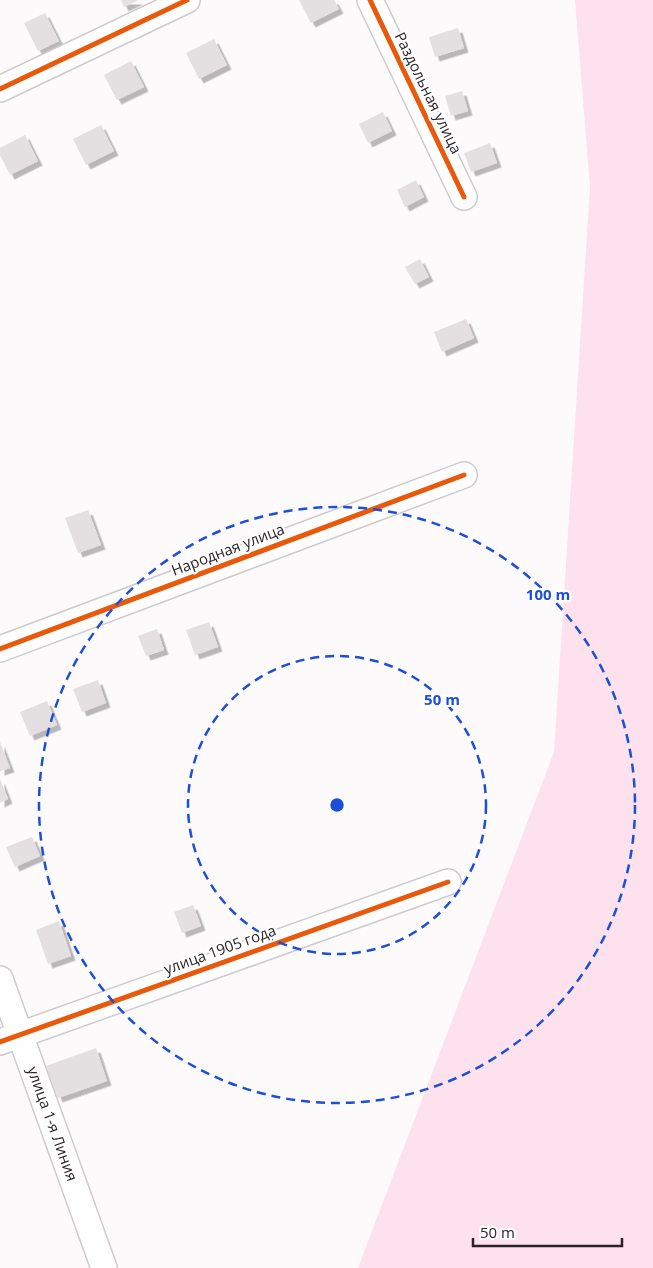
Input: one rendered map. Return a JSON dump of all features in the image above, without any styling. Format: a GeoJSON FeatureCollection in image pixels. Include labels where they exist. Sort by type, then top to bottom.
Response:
{"type":"FeatureCollection","features":[{"type":"Feature","properties":{"kind":"street"},"geometry":{"type":"LineString","coordinates":[[0,89],[187,0]]}},
{"type":"Feature","properties":{"kind":"street","name":"Раздольная улица"},"geometry":{"type":"LineString","coordinates":[[370,0],[464,197]]}},
{"type":"Feature","properties":{"kind":"street","name":"Народная улица"},"geometry":{"type":"LineString","coordinates":[[0,649],[464,475]]}},
{"type":"Feature","properties":{"kind":"street","name":"улица 1905 года"},"geometry":{"type":"LineString","coordinates":[[10,1038],[448,882]]}},
{"type":"Feature","properties":{"kind":"street","name":"улица 1-я Линия"},"geometry":{"type":"LineString","coordinates":[[0,979],[10,1038],[104,1268]]}},
{"type":"Feature","properties":{"kind":"shaded area"},"geometry":{"type":"Polygon","coordinates":[[[575,0],[653,0],[653,1268],[358,1268],[554,752],[590,187],[575,0]]]}},
{"type":"Feature","properties":{"kind":"building"},"geometry":{"type":"Polygon","coordinates":[[[121,0],[139,0],[124,7],[121,0]]]}},
{"type":"Feature","properties":{"kind":"building"},"geometry":{"type":"Polygon","coordinates":[[[299,0],[334,0],[339,9],[311,23],[299,0]]]}},
{"type":"Feature","properties":{"kind":"building"},"geometry":{"type":"Polygon","coordinates":[[[45,13],[59,41],[38,51],[24,23],[45,13]]]}},
{"type":"Feature","properties":{"kind":"building"},"geometry":{"type":"Polygon","coordinates":[[[458,28],[464,48],[435,57],[429,37],[458,28]]]}},
{"type":"Feature","properties":{"kind":"building"},"geometry":{"type":"Polygon","coordinates":[[[214,39],[227,65],[199,79],[186,53],[214,39]]]}},
{"type":"Feature","properties":{"kind":"building"},"geometry":{"type":"Polygon","coordinates":[[[131,61],[144,87],[117,100],[104,75],[131,61]]]}},
{"type":"Feature","properties":{"kind":"building"},"geometry":{"type":"Polygon","coordinates":[[[462,91],[468,111],[451,116],[445,96],[462,91]]]}},
{"type":"Feature","properties":{"kind":"building"},"geometry":{"type":"Polygon","coordinates":[[[383,112],[392,131],[368,143],[359,124],[383,112]]]}},
{"type":"Feature","properties":{"kind":"building"},"geometry":{"type":"Polygon","coordinates":[[[101,125],[114,151],[86,165],[73,139],[101,125]]]}},
{"type":"Feature","properties":{"kind":"building"},"geometry":{"type":"Polygon","coordinates":[[[25,135],[38,161],[10,175],[0,155],[0,148],[25,135]]]}},
{"type":"Feature","properties":{"kind":"building"},"geometry":{"type":"Polygon","coordinates":[[[490,143],[497,163],[471,172],[464,153],[490,143]]]}},
{"type":"Feature","properties":{"kind":"building"},"geometry":{"type":"Polygon","coordinates":[[[416,180],[424,197],[405,207],[397,190],[416,180]]]}},
{"type":"Feature","properties":{"kind":"building"},"geometry":{"type":"Polygon","coordinates":[[[420,259],[429,277],[415,284],[405,267],[420,259]]]}},
{"type":"Feature","properties":{"kind":"building"},"geometry":{"type":"Polygon","coordinates":[[[466,319],[474,338],[442,352],[434,332],[466,319]]]}},
{"type":"Feature","properties":{"kind":"building"},"geometry":{"type":"Polygon","coordinates":[[[88,510],[101,545],[78,553],[65,518],[88,510]]]}},
{"type":"Feature","properties":{"kind":"building"},"geometry":{"type":"Polygon","coordinates":[[[209,622],[218,647],[195,655],[186,630],[209,622]]]}},
{"type":"Feature","properties":{"kind":"building"},"geometry":{"type":"Polygon","coordinates":[[[157,629],[164,650],[146,656],[138,636],[157,629]]]}},
{"type":"Feature","properties":{"kind":"building"},"geometry":{"type":"Polygon","coordinates":[[[98,680],[106,703],[82,712],[73,689],[98,680]]]}},
{"type":"Feature","properties":{"kind":"building"},"geometry":{"type":"Polygon","coordinates":[[[47,701],[57,725],[30,736],[20,712],[47,701]]]}},
{"type":"Feature","properties":{"kind":"building"},"geometry":{"type":"Polygon","coordinates":[[[0,742],[10,768],[0,771],[0,742]]]}},
{"type":"Feature","properties":{"kind":"building"},"geometry":{"type":"Polygon","coordinates":[[[0,779],[8,799],[0,803],[0,779]]]}},
{"type":"Feature","properties":{"kind":"building"},"geometry":{"type":"Polygon","coordinates":[[[32,837],[40,856],[15,867],[6,847],[32,837]]]}},
{"type":"Feature","properties":{"kind":"building"},"geometry":{"type":"Polygon","coordinates":[[[193,905],[201,926],[182,933],[174,912],[193,905]]]}},
{"type":"Feature","properties":{"kind":"building"},"geometry":{"type":"Polygon","coordinates":[[[59,921],[71,956],[48,964],[36,930],[59,921]]]}},
{"type":"Feature","properties":{"kind":"building"},"geometry":{"type":"Polygon","coordinates":[[[96,1048],[107,1081],[58,1098],[46,1066],[96,1048]]]}},
{"type":"Feature","properties":{"kind":"cycle path"},"geometry":{"type":"LineString","coordinates":[[0,89],[187,0]]}},
{"type":"Feature","properties":{"kind":"cycle path"},"geometry":{"type":"LineString","coordinates":[[370,0],[464,197]]}},
{"type":"Feature","properties":{"kind":"cycle path"},"geometry":{"type":"LineString","coordinates":[[0,649],[464,475]]}},
{"type":"Feature","properties":{"kind":"cycle path"},"geometry":{"type":"LineString","coordinates":[[0,1042],[448,882]]}}]}
